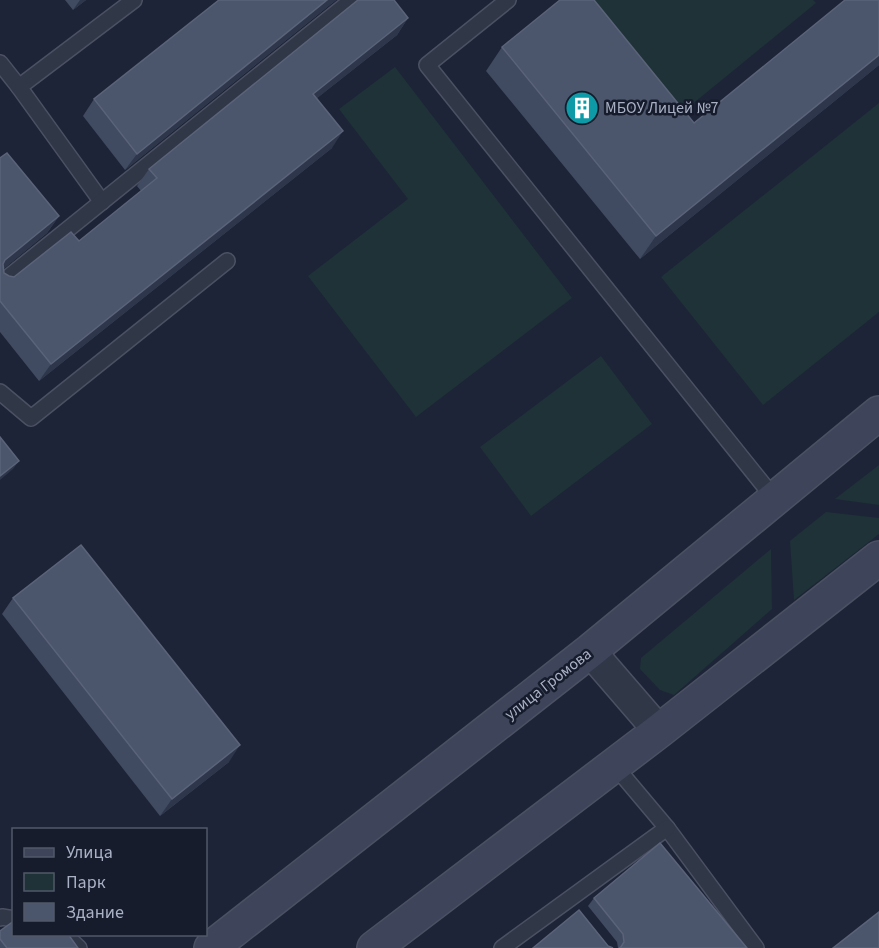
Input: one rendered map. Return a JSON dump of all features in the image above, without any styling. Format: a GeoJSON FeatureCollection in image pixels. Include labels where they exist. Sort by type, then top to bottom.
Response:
{"type":"FeatureCollection","features":[{"type":"Feature","properties":{"kind":"street","name":"улица Громова"},"geometry":{"type":"LineString","coordinates":[[211,948],[590,651],[879,412]]}},
{"type":"Feature","properties":{"kind":"street"},"geometry":{"type":"LineString","coordinates":[[392,943],[614,765],[879,558]]}},
{"type":"Feature","properties":{"kind":"street"},"geometry":{"type":"LineString","coordinates":[[590,651],[659,731]]}},
{"type":"Feature","properties":{"kind":"lane"},"geometry":{"type":"LineString","coordinates":[[19,87],[134,0]]}},
{"type":"Feature","properties":{"kind":"lane"},"geometry":{"type":"LineString","coordinates":[[0,284],[352,0]]}},
{"type":"Feature","properties":{"kind":"lane"},"geometry":{"type":"LineString","coordinates":[[508,0],[427,64],[774,498]]}},
{"type":"Feature","properties":{"kind":"lane"},"geometry":{"type":"LineString","coordinates":[[0,63],[102,202]]}},
{"type":"Feature","properties":{"kind":"lane"},"geometry":{"type":"LineString","coordinates":[[0,392],[31,418],[227,261]]}},
{"type":"Feature","properties":{"kind":"lane"},"geometry":{"type":"LineString","coordinates":[[614,765],[667,828],[756,948]]}},
{"type":"Feature","properties":{"kind":"lane"},"geometry":{"type":"LineString","coordinates":[[506,947],[573,903],[667,828]]}},
{"type":"Feature","properties":{"kind":"lane"},"geometry":{"type":"LineString","coordinates":[[66,936],[79,948]]}},
{"type":"Feature","properties":{"kind":"green space"},"geometry":{"type":"Polygon","coordinates":[[[587,0],[813,0],[816,3],[679,115],[587,0]]]}},
{"type":"Feature","properties":{"kind":"green space"},"geometry":{"type":"Polygon","coordinates":[[[395,67],[572,298],[416,417],[308,276],[408,199],[339,109],[395,67]]]}},
{"type":"Feature","properties":{"kind":"green space"},"geometry":{"type":"Polygon","coordinates":[[[879,103],[879,312],[763,405],[661,277],[879,103]]]}},
{"type":"Feature","properties":{"kind":"green space"},"geometry":{"type":"Polygon","coordinates":[[[601,356],[652,424],[531,516],[480,447],[601,356]]]}},
{"type":"Feature","properties":{"kind":"green space"},"geometry":{"type":"Polygon","coordinates":[[[879,465],[879,505],[835,499],[879,465]]]}},
{"type":"Feature","properties":{"kind":"green space"},"geometry":{"type":"Polygon","coordinates":[[[826,512],[879,518],[879,534],[794,600],[790,541],[826,512]]]}},
{"type":"Feature","properties":{"kind":"green space"},"geometry":{"type":"Polygon","coordinates":[[[771,549],[772,609],[674,695],[660,690],[640,669],[641,658],[771,549]]]}},
{"type":"Feature","properties":{"kind":"building"},"geometry":{"type":"Polygon","coordinates":[[[219,0],[327,0],[137,154],[94,99],[219,0]]]}},
{"type":"Feature","properties":{"kind":"building"},"geometry":{"type":"Polygon","coordinates":[[[358,0],[394,0],[408,18],[313,94],[343,131],[51,364],[0,301],[0,158],[7,153],[59,216],[5,260],[4,273],[14,277],[71,232],[79,241],[157,178],[149,169],[358,0]]]}},
{"type":"Feature","properties":{"kind":"building","name":"МБОУ Лицей №7"},"geometry":{"type":"Polygon","coordinates":[[[560,0],[594,0],[694,123],[845,0],[879,0],[879,55],[656,236],[502,47],[560,0]]]}},
{"type":"Feature","properties":{"kind":"building"},"geometry":{"type":"Polygon","coordinates":[[[0,437],[19,461],[0,476],[0,437]]]}},
{"type":"Feature","properties":{"kind":"building"},"geometry":{"type":"Polygon","coordinates":[[[81,545],[240,745],[172,799],[13,598],[81,545]]]}},
{"type":"Feature","properties":{"kind":"building"},"geometry":{"type":"Polygon","coordinates":[[[660,843],[747,948],[619,948],[624,942],[623,934],[594,898],[660,843]]]}},
{"type":"Feature","properties":{"kind":"building"},"geometry":{"type":"Polygon","coordinates":[[[579,910],[608,946],[613,948],[533,948],[579,910]]]}},
{"type":"Feature","properties":{"kind":"building"},"geometry":{"type":"Polygon","coordinates":[[[879,912],[879,948],[833,948],[879,912]]]}},
{"type":"Feature","properties":{"kind":"building"},"geometry":{"type":"Polygon","coordinates":[[[12,922],[12,936],[69,936],[78,948],[7,948],[0,939],[0,931],[12,922]]]}},
{"type":"Feature","properties":{"kind":"place","name":"МБОУ Лицей №7"},"geometry":{"type":"Point","coordinates":[582,108]}}]}
